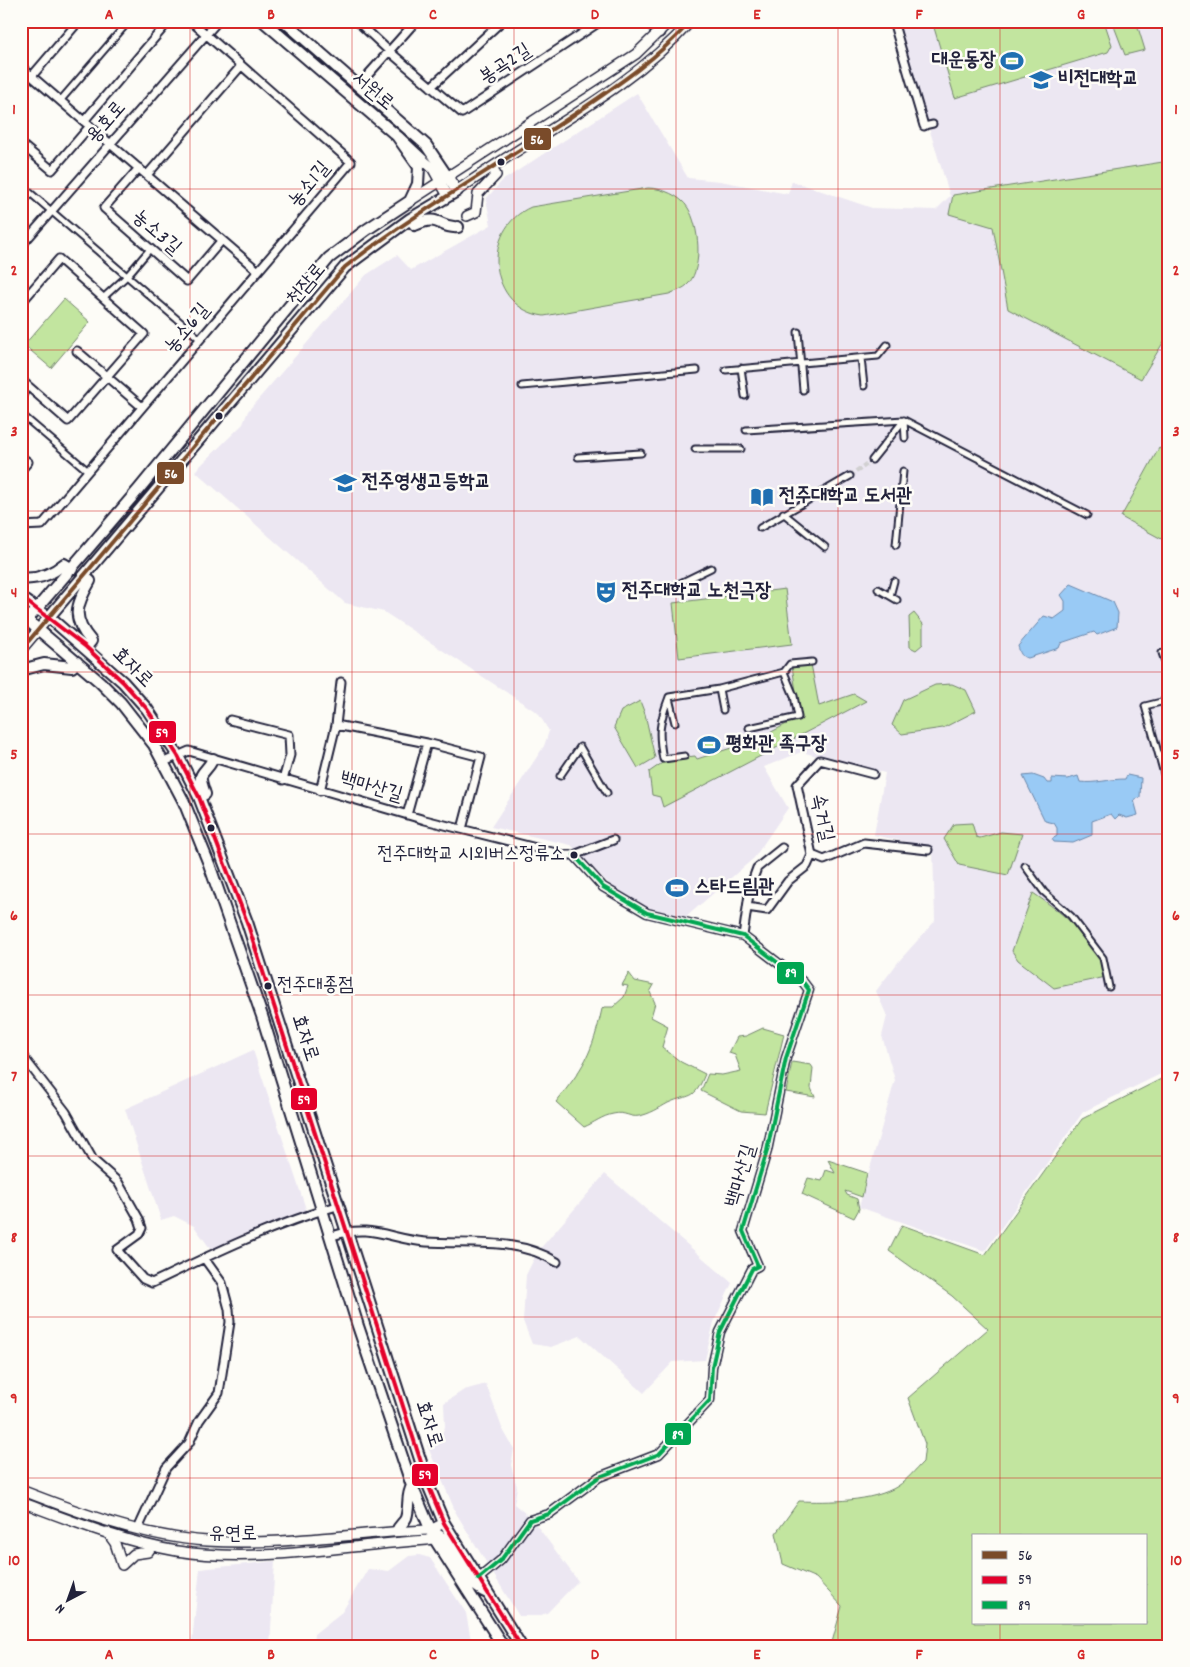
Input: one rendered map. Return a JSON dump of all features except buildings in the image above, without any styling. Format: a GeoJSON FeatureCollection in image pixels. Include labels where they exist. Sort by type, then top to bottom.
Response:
{"type":"FeatureCollection","features":[{"type":"Feature","properties":{"kind":"main road","name":"서원로"},"geometry":{"type":"LineString","coordinates":[[263,21],[397,136]]}},
{"type":"Feature","properties":{"kind":"main road","name":"서원로"},"geometry":{"type":"LineString","coordinates":[[284,21],[426,146],[444,178],[457,190]]}},
{"type":"Feature","properties":{"kind":"main road"},"geometry":{"type":"LineString","coordinates":[[397,136],[419,167],[418,184],[410,202]]}},
{"type":"Feature","properties":{"kind":"main road","name":"천잠로"},"geometry":{"type":"LineString","coordinates":[[48,617],[345,267],[410,219],[457,190]]}},
{"type":"Feature","properties":{"kind":"main road","name":"천잠로"},"geometry":{"type":"LineString","coordinates":[[23,621],[38,608],[72,569],[329,258],[366,230],[410,202]]}},
{"type":"Feature","properties":{"kind":"main road"},"geometry":{"type":"LineString","coordinates":[[410,219],[415,226],[425,221],[439,221],[450,228],[458,228]]}},
{"type":"Feature","properties":{"kind":"main road"},"geometry":{"type":"LineString","coordinates":[[21,578],[34,580],[45,576],[64,564],[72,569]]}},
{"type":"Feature","properties":{"kind":"main road"},"geometry":{"type":"LineString","coordinates":[[84,576],[90,581],[78,602],[78,615],[85,634],[91,642],[86,647]]}},
{"type":"Feature","properties":{"kind":"main road","name":"효자로"},"geometry":{"type":"LineString","coordinates":[[48,617],[86,647],[123,682],[147,709],[178,756],[199,797],[248,922],[429,1487],[440,1532]]}},
{"type":"Feature","properties":{"kind":"main road","name":"효자로"},"geometry":{"type":"LineString","coordinates":[[23,621],[39,629],[121,703],[154,745],[184,802],[209,864],[262,1016],[332,1236],[360,1332],[412,1486],[440,1532]]}},
{"type":"Feature","properties":{"kind":"main road"},"geometry":{"type":"LineString","coordinates":[[21,670],[44,664],[72,666],[76,662]]}},
{"type":"Feature","properties":{"kind":"main road"},"geometry":{"type":"LineString","coordinates":[[199,797],[205,794],[200,781],[202,772],[213,759]]}},
{"type":"Feature","properties":{"kind":"main road"},"geometry":{"type":"LineString","coordinates":[[397,1531],[405,1521],[409,1505],[408,1494],[412,1486]]}},
{"type":"Feature","properties":{"kind":"main road"},"geometry":{"type":"LineString","coordinates":[[440,1532],[478,1579],[521,1646]]}},
{"type":"Feature","properties":{"kind":"main road"},"geometry":{"type":"LineString","coordinates":[[440,1532],[475,1588],[487,1593]]}},
{"type":"Feature","properties":{"kind":"main road"},"geometry":{"type":"LineString","coordinates":[[440,1532],[501,1645]]}},
{"type":"Feature","properties":{"kind":"street"},"geometry":{"type":"LineString","coordinates":[[32,76],[79,21]]}},
{"type":"Feature","properties":{"kind":"street"},"geometry":{"type":"LineString","coordinates":[[60,101],[129,21]]}},
{"type":"Feature","properties":{"kind":"street"},"geometry":{"type":"LineString","coordinates":[[21,144],[52,170],[131,65],[169,21]]}},
{"type":"Feature","properties":{"kind":"street","name":"농소1길"},"geometry":{"type":"LineString","coordinates":[[191,21],[350,162],[258,271]]}},
{"type":"Feature","properties":{"kind":"street","name":"용호로"},"geometry":{"type":"LineString","coordinates":[[21,246],[218,21]]}},
{"type":"Feature","properties":{"kind":"street","name":"봉곡2길"},"geometry":{"type":"LineString","coordinates":[[357,21],[390,52],[462,113],[595,23]]}},
{"type":"Feature","properties":{"kind":"street"},"geometry":{"type":"LineString","coordinates":[[358,86],[416,21]]}},
{"type":"Feature","properties":{"kind":"street","name":"봉곡2길"},"geometry":{"type":"LineString","coordinates":[[431,87],[502,21]]}},
{"type":"Feature","properties":{"kind":"street"},"geometry":{"type":"LineString","coordinates":[[645,21],[660,33]]}},
{"type":"Feature","properties":{"kind":"street","name":"천잠로"},"geometry":{"type":"LineString","coordinates":[[410,202],[636,54],[660,33],[670,21]]}},
{"type":"Feature","properties":{"kind":"street","name":"천잠로"},"geometry":{"type":"LineString","coordinates":[[457,190],[622,82],[669,46],[691,21]]}},
{"type":"Feature","properties":{"kind":"street"},"geometry":{"type":"LineString","coordinates":[[893,21],[924,126],[933,124]]}},
{"type":"Feature","properties":{"kind":"street"},"geometry":{"type":"LineString","coordinates":[[147,175],[241,66]]}},
{"type":"Feature","properties":{"kind":"street","name":"농소3길"},"geometry":{"type":"LineString","coordinates":[[21,67],[258,271]]}},
{"type":"Feature","properties":{"kind":"street","name":"서원로"},"geometry":{"type":"LineString","coordinates":[[397,136],[403,138],[432,169],[444,178],[448,196]]}},
{"type":"Feature","properties":{"kind":"street"},"geometry":{"type":"LineString","coordinates":[[467,216],[476,212],[478,194],[496,175],[494,167]]}},
{"type":"Feature","properties":{"kind":"street","name":"농소3길"},"geometry":{"type":"LineString","coordinates":[[138,168],[104,208],[187,281],[222,240]]}},
{"type":"Feature","properties":{"kind":"street"},"geometry":{"type":"LineString","coordinates":[[21,184],[200,339]]}},
{"type":"Feature","properties":{"kind":"street"},"geometry":{"type":"LineString","coordinates":[[22,301],[59,259],[103,298],[127,276],[150,249]]}},
{"type":"Feature","properties":{"kind":"street","name":"농소6길"},"geometry":{"type":"LineString","coordinates":[[21,526],[42,525],[258,271]]}},
{"type":"Feature","properties":{"kind":"street","name":"농소6길"},"geometry":{"type":"LineString","coordinates":[[28,386],[68,421],[144,334],[103,298]]}},
{"type":"Feature","properties":{"kind":"street"},"geometry":{"type":"LineString","coordinates":[[798,332],[803,390]]}},
{"type":"Feature","properties":{"kind":"street"},"geometry":{"type":"LineString","coordinates":[[726,370],[878,356],[886,345]]}},
{"type":"Feature","properties":{"kind":"street"},"geometry":{"type":"LineString","coordinates":[[76,351],[142,407]]}},
{"type":"Feature","properties":{"kind":"street"},"geometry":{"type":"LineString","coordinates":[[861,358],[864,386]]}},
{"type":"Feature","properties":{"kind":"street"},"geometry":{"type":"LineString","coordinates":[[741,368],[745,396]]}},
{"type":"Feature","properties":{"kind":"street"},"geometry":{"type":"LineString","coordinates":[[522,386],[697,370]]}},
{"type":"Feature","properties":{"kind":"street"},"geometry":{"type":"LineString","coordinates":[[21,380],[28,386],[21,399]]}},
{"type":"Feature","properties":{"kind":"street"},"geometry":{"type":"LineString","coordinates":[[21,414],[88,471]]}},
{"type":"Feature","properties":{"kind":"street"},"geometry":{"type":"LineString","coordinates":[[904,420],[905,438]]}},
{"type":"Feature","properties":{"kind":"street"},"geometry":{"type":"LineString","coordinates":[[872,460],[904,420]]}},
{"type":"Feature","properties":{"kind":"street"},"geometry":{"type":"LineString","coordinates":[[746,430],[904,420],[1087,515]]}},
{"type":"Feature","properties":{"kind":"street"},"geometry":{"type":"LineString","coordinates":[[695,449],[741,449]]}},
{"type":"Feature","properties":{"kind":"street"},"geometry":{"type":"LineString","coordinates":[[578,457],[641,453]]}},
{"type":"Feature","properties":{"kind":"street"},"geometry":{"type":"LineString","coordinates":[[21,457],[28,462],[21,470]]}},
{"type":"Feature","properties":{"kind":"street"},"geometry":{"type":"LineString","coordinates":[[896,545],[902,470]]}},
{"type":"Feature","properties":{"kind":"street"},"geometry":{"type":"LineString","coordinates":[[760,528],[850,476]]}},
{"type":"Feature","properties":{"kind":"street"},"geometry":{"type":"LineString","coordinates":[[783,513],[825,547]]}},
{"type":"Feature","properties":{"kind":"street"},"geometry":{"type":"LineString","coordinates":[[672,587],[711,568]]}},
{"type":"Feature","properties":{"kind":"street"},"geometry":{"type":"LineString","coordinates":[[890,596],[894,581]]}},
{"type":"Feature","properties":{"kind":"street"},"geometry":{"type":"LineString","coordinates":[[878,589],[897,600]]}},
{"type":"Feature","properties":{"kind":"street","name":"효자로"},"geometry":{"type":"LineString","coordinates":[[21,597],[48,617]]}},
{"type":"Feature","properties":{"kind":"street","name":"천잠로"},"geometry":{"type":"LineString","coordinates":[[21,650],[48,617]]}},
{"type":"Feature","properties":{"kind":"street"},"geometry":{"type":"LineString","coordinates":[[1162,653],[1169,673]]}},
{"type":"Feature","properties":{"kind":"street"},"geometry":{"type":"LineString","coordinates":[[668,697],[719,689],[784,672],[790,664],[812,662]]}},
{"type":"Feature","properties":{"kind":"street"},"geometry":{"type":"LineString","coordinates":[[749,728],[798,718],[794,696],[784,672]]}},
{"type":"Feature","properties":{"kind":"street"},"geometry":{"type":"LineString","coordinates":[[320,790],[336,725],[341,682]]}},
{"type":"Feature","properties":{"kind":"street"},"geometry":{"type":"LineString","coordinates":[[719,689],[723,710]]}},
{"type":"Feature","properties":{"kind":"street"},"geometry":{"type":"LineString","coordinates":[[668,697],[675,723]]}},
{"type":"Feature","properties":{"kind":"street"},"geometry":{"type":"LineString","coordinates":[[668,697],[659,724],[658,734],[663,759],[685,756]]}},
{"type":"Feature","properties":{"kind":"street"},"geometry":{"type":"LineString","coordinates":[[1166,781],[1145,706],[1169,700]]}},
{"type":"Feature","properties":{"kind":"street"},"geometry":{"type":"LineString","coordinates":[[230,720],[290,736],[290,755],[284,780]]}},
{"type":"Feature","properties":{"kind":"street"},"geometry":{"type":"LineString","coordinates":[[336,725],[428,743],[481,757],[462,829]]}},
{"type":"Feature","properties":{"kind":"street"},"geometry":{"type":"LineString","coordinates":[[407,815],[428,743]]}},
{"type":"Feature","properties":{"kind":"street"},"geometry":{"type":"LineString","coordinates":[[560,776],[580,747],[607,793]]}},
{"type":"Feature","properties":{"kind":"street","name":"백마산길"},"geometry":{"type":"LineString","coordinates":[[164,762],[189,751],[407,815],[564,855],[574,855],[613,840]]}},
{"type":"Feature","properties":{"kind":"street"},"geometry":{"type":"LineString","coordinates":[[1160,760],[1169,756]]}},
{"type":"Feature","properties":{"kind":"street","name":"속거길"},"geometry":{"type":"LineString","coordinates":[[747,908],[767,910],[788,881],[806,866],[812,855],[797,785],[820,760],[873,774]]}},
{"type":"Feature","properties":{"kind":"street","name":"속거길"},"geometry":{"type":"LineString","coordinates":[[812,855],[824,860],[864,843],[928,850]]}},
{"type":"Feature","properties":{"kind":"street"},"geometry":{"type":"LineString","coordinates":[[743,936],[747,908],[757,868],[782,848]]}},
{"type":"Feature","properties":{"kind":"street","name":"백마산길"},"geometry":{"type":"LineString","coordinates":[[478,1579],[501,1560],[530,1520],[549,1514],[599,1477],[659,1454],[710,1400],[712,1367],[720,1332],[752,1269],[758,1266],[743,1231],[768,1151],[786,1058],[809,990],[803,982],[743,936],[647,913],[603,887],[574,855]]}},
{"type":"Feature","properties":{"kind":"street"},"geometry":{"type":"LineString","coordinates":[[1025,866],[1044,892],[1071,916],[1103,958],[1110,987]]}},
{"type":"Feature","properties":{"kind":"street"},"geometry":{"type":"LineString","coordinates":[[21,1054],[66,1112],[93,1160],[118,1182],[139,1220],[142,1228],[139,1234],[116,1250],[126,1263],[143,1279],[152,1283],[204,1258],[323,1210],[338,1206]]}},
{"type":"Feature","properties":{"kind":"street"},"geometry":{"type":"LineString","coordinates":[[332,1236],[346,1231],[361,1229],[425,1242],[503,1243],[543,1253],[557,1262]]}},
{"type":"Feature","properties":{"kind":"street"},"geometry":{"type":"LineString","coordinates":[[138,1529],[166,1468],[189,1443],[199,1421],[219,1393],[230,1322],[229,1309],[222,1283],[204,1258]]}},
{"type":"Feature","properties":{"kind":"street","name":"유연로"},"geometry":{"type":"LineString","coordinates":[[21,1490],[83,1512],[162,1536],[206,1541],[292,1540],[397,1531],[440,1532]]}},
{"type":"Feature","properties":{"kind":"street","name":"유연로"},"geometry":{"type":"LineString","coordinates":[[21,1502],[152,1546],[179,1551],[227,1554],[293,1552],[440,1532]]}},
{"type":"Feature","properties":{"kind":"street"},"geometry":{"type":"LineString","coordinates":[[79,1523],[83,1512]]}},
{"type":"Feature","properties":{"kind":"street"},"geometry":{"type":"LineString","coordinates":[[107,1532],[115,1544],[122,1565],[134,1554],[148,1552],[152,1546]]}},
{"type":"Feature","properties":{"kind":"street"},"geometry":{"type":"LineString","coordinates":[[292,1540],[293,1552]]}},
{"type":"Feature","properties":{"kind":"street"},"geometry":{"type":"LineString","coordinates":[[501,1645],[514,1635]]}},
{"type":"Feature","properties":{"kind":"shaded area"},"geometry":{"type":"Polygon","coordinates":[[[896,21],[1169,21],[1169,1070],[1083,1112],[985,1251],[859,1207],[895,1080],[882,1036],[887,1016],[876,991],[899,961],[935,921],[933,848],[874,835],[885,773],[801,752],[764,767],[788,808],[754,858],[686,917],[650,910],[616,891],[571,845],[491,827],[544,746],[549,731],[538,713],[384,612],[345,603],[195,471],[243,424],[248,411],[366,275],[397,255],[411,270],[491,225],[486,199],[502,181],[637,93],[688,178],[720,181],[788,194],[792,181],[872,208],[936,210],[950,196],[896,21]]]}},
{"type":"Feature","properties":{"kind":"shaded area"},"geometry":{"type":"Polygon","coordinates":[[[253,1050],[307,1212],[212,1251],[194,1226],[174,1216],[161,1220],[125,1109],[253,1050]]]}},
{"type":"Feature","properties":{"kind":"shaded area"},"geometry":{"type":"Polygon","coordinates":[[[605,1174],[732,1283],[714,1322],[705,1360],[673,1362],[644,1393],[580,1336],[551,1347],[532,1344],[523,1321],[526,1275],[538,1251],[605,1174]]]}},
{"type":"Feature","properties":{"kind":"shaded area"},"geometry":{"type":"Polygon","coordinates":[[[486,1384],[502,1428],[514,1449],[511,1465],[517,1487],[514,1504],[532,1519],[578,1581],[547,1613],[538,1616],[519,1616],[456,1513],[427,1445],[438,1441],[445,1427],[444,1403],[464,1390],[486,1384]]]}},
{"type":"Feature","properties":{"kind":"shaded area"},"geometry":{"type":"Polygon","coordinates":[[[419,1555],[430,1558],[466,1613],[472,1646],[313,1646],[314,1634],[342,1612],[368,1569],[389,1571],[409,1556],[419,1555]]]}},
{"type":"Feature","properties":{"kind":"shaded area"},"geometry":{"type":"Polygon","coordinates":[[[275,1561],[270,1646],[218,1646],[192,1641],[200,1569],[275,1561]]]}},
{"type":"Feature","properties":{"kind":"green space","name":"대운동장"},"geometry":{"type":"Polygon","coordinates":[[[932,21],[1104,21],[1112,45],[1108,52],[955,98],[932,21]]]}},
{"type":"Feature","properties":{"kind":"green space"},"geometry":{"type":"Polygon","coordinates":[[[1112,21],[1136,21],[1145,50],[1125,55],[1112,21]]]}},
{"type":"Feature","properties":{"kind":"green space"},"geometry":{"type":"Polygon","coordinates":[[[1169,161],[1169,333],[1141,379],[1008,309],[993,227],[949,214],[953,195],[1169,161]]]}},
{"type":"Feature","properties":{"kind":"green space"},"geometry":{"type":"Polygon","coordinates":[[[648,188],[665,191],[676,196],[685,204],[692,216],[697,235],[698,257],[693,276],[687,285],[669,294],[544,316],[525,310],[511,299],[502,284],[497,267],[498,249],[504,232],[515,218],[531,207],[648,188]]]}},
{"type":"Feature","properties":{"kind":"green space"},"geometry":{"type":"Polygon","coordinates":[[[64,299],[90,322],[51,368],[24,345],[64,299]]]}},
{"type":"Feature","properties":{"kind":"green space"},"geometry":{"type":"Polygon","coordinates":[[[1159,448],[1169,453],[1169,543],[1121,517],[1159,448]]]}},
{"type":"Feature","properties":{"kind":"green space"},"geometry":{"type":"Polygon","coordinates":[[[785,589],[792,644],[679,658],[673,603],[785,589]]]}},
{"type":"Feature","properties":{"kind":"green space"},"geometry":{"type":"Polygon","coordinates":[[[914,613],[923,624],[923,644],[916,650],[910,647],[909,617],[914,613]]]}},
{"type":"Feature","properties":{"kind":"green space"},"geometry":{"type":"Polygon","coordinates":[[[811,664],[819,706],[854,694],[866,701],[663,807],[660,797],[652,795],[649,772],[668,759],[695,756],[697,759],[756,740],[800,717],[792,666],[811,664]]]}},
{"type":"Feature","properties":{"kind":"green space"},"geometry":{"type":"Polygon","coordinates":[[[952,684],[966,690],[976,711],[943,728],[902,734],[892,725],[903,700],[935,685],[952,684]]]}},
{"type":"Feature","properties":{"kind":"green space"},"geometry":{"type":"Polygon","coordinates":[[[640,701],[645,714],[655,758],[638,768],[614,727],[621,711],[640,701]]]}},
{"type":"Feature","properties":{"kind":"green space","name":"평화관 족구장"},"geometry":{"type":"Polygon","coordinates":[[[719,739],[721,747],[700,752],[698,744],[719,739]]]}},
{"type":"Feature","properties":{"kind":"green space"},"geometry":{"type":"Polygon","coordinates":[[[972,823],[976,837],[980,838],[1001,832],[1022,834],[1008,875],[959,865],[944,839],[954,824],[972,823]]]}},
{"type":"Feature","properties":{"kind":"green space"},"geometry":{"type":"Polygon","coordinates":[[[1033,893],[1056,909],[1087,939],[1102,964],[1106,977],[1054,988],[1018,960],[1012,951],[1033,893]]]}},
{"type":"Feature","properties":{"kind":"green space"},"geometry":{"type":"Polygon","coordinates":[[[629,973],[635,981],[654,985],[650,992],[655,1003],[651,1017],[668,1026],[662,1047],[681,1062],[705,1074],[698,1089],[691,1095],[675,1100],[643,1115],[613,1114],[584,1127],[556,1102],[574,1079],[586,1059],[595,1038],[602,1009],[604,1007],[613,1007],[624,997],[628,986],[622,985],[629,973]]]}},
{"type":"Feature","properties":{"kind":"green space"},"geometry":{"type":"Polygon","coordinates":[[[763,1028],[784,1034],[765,1113],[741,1111],[701,1091],[708,1074],[722,1075],[741,1071],[735,1055],[729,1053],[737,1037],[746,1036],[763,1028]]]}},
{"type":"Feature","properties":{"kind":"green space"},"geometry":{"type":"Polygon","coordinates":[[[792,1062],[811,1065],[813,1068],[811,1088],[815,1097],[786,1092],[792,1062]]]}},
{"type":"Feature","properties":{"kind":"green space"},"geometry":{"type":"Polygon","coordinates":[[[1169,1075],[1169,1646],[831,1646],[842,1606],[816,1578],[783,1564],[776,1533],[799,1501],[850,1500],[876,1495],[898,1486],[923,1462],[925,1444],[908,1398],[988,1329],[952,1296],[889,1251],[902,1225],[985,1255],[1082,1119],[1169,1075]]]}},
{"type":"Feature","properties":{"kind":"green space"},"geometry":{"type":"Polygon","coordinates":[[[828,1160],[867,1173],[862,1197],[845,1191],[847,1195],[857,1199],[859,1209],[854,1218],[802,1194],[808,1178],[822,1181],[826,1170],[835,1173],[828,1160]]]}},
{"type":"Feature","properties":{"kind":"water"},"geometry":{"type":"Polygon","coordinates":[[[1071,584],[1113,602],[1118,613],[1117,627],[1097,635],[1094,632],[1061,643],[1059,648],[1028,658],[1022,656],[1018,646],[1044,616],[1054,619],[1065,611],[1065,601],[1061,595],[1071,584]]]}},
{"type":"Feature","properties":{"kind":"water"},"geometry":{"type":"Polygon","coordinates":[[[1033,775],[1044,779],[1047,783],[1052,783],[1052,778],[1068,779],[1078,776],[1080,782],[1125,779],[1127,775],[1141,778],[1140,797],[1134,800],[1138,815],[1127,818],[1119,815],[1115,819],[1111,814],[1092,821],[1092,835],[1073,843],[1054,842],[1052,839],[1057,836],[1057,828],[1054,823],[1045,821],[1023,776],[1033,775]]]}},
{"type":"Feature","properties":{"kind":"tunnel"},"geometry":{"type":"LineString","coordinates":[[850,476],[872,460]]}},
{"type":"Feature","properties":{"kind":"transit line","name":"56"},"geometry":{"type":"LineString","coordinates":[[21,650],[345,267],[427,209],[541,137],[617,85],[663,49],[691,21]]}},
{"type":"Feature","properties":{"kind":"transit line","name":"59"},"geometry":{"type":"LineString","coordinates":[[21,597],[86,647],[123,682],[147,709],[178,756],[199,797],[247,922],[429,1487],[444,1523],[521,1646]]}},
{"type":"Feature","properties":{"kind":"transit line","name":"89"},"geometry":{"type":"LineString","coordinates":[[478,1579],[501,1560],[530,1520],[549,1514],[599,1477],[659,1454],[710,1400],[712,1367],[720,1332],[752,1269],[758,1266],[743,1231],[767,1151],[786,1058],[809,990],[803,982],[743,936],[647,913],[603,887],[574,855]]}},
{"type":"Feature","properties":{"kind":"place","name":"대운동장"},"geometry":{"type":"Point","coordinates":[1012,61]}},
{"type":"Feature","properties":{"kind":"place","name":"비전대학교"},"geometry":{"type":"Point","coordinates":[1041,80]}},
{"type":"Feature","properties":{"kind":"place","name":"전주영생고등학교"},"geometry":{"type":"Point","coordinates":[345,483]}},
{"type":"Feature","properties":{"kind":"place","name":"전주대학교 도서관"},"geometry":{"type":"Point","coordinates":[762,497]}},
{"type":"Feature","properties":{"kind":"place","name":"전주대학교 노천극장"},"geometry":{"type":"Point","coordinates":[606,592]}},
{"type":"Feature","properties":{"kind":"place","name":"평화관 족구장"},"geometry":{"type":"Point","coordinates":[709,745]}},
{"type":"Feature","properties":{"kind":"place","name":"전주대학교 시외버스정류소"},"geometry":{"type":"Point","coordinates":[574,855]}},
{"type":"Feature","properties":{"kind":"place","name":"스타드림관"},"geometry":{"type":"Point","coordinates":[677,888]}},
{"type":"Feature","properties":{"kind":"place","name":"전주대종점"},"geometry":{"type":"Point","coordinates":[268,986]}}]}
